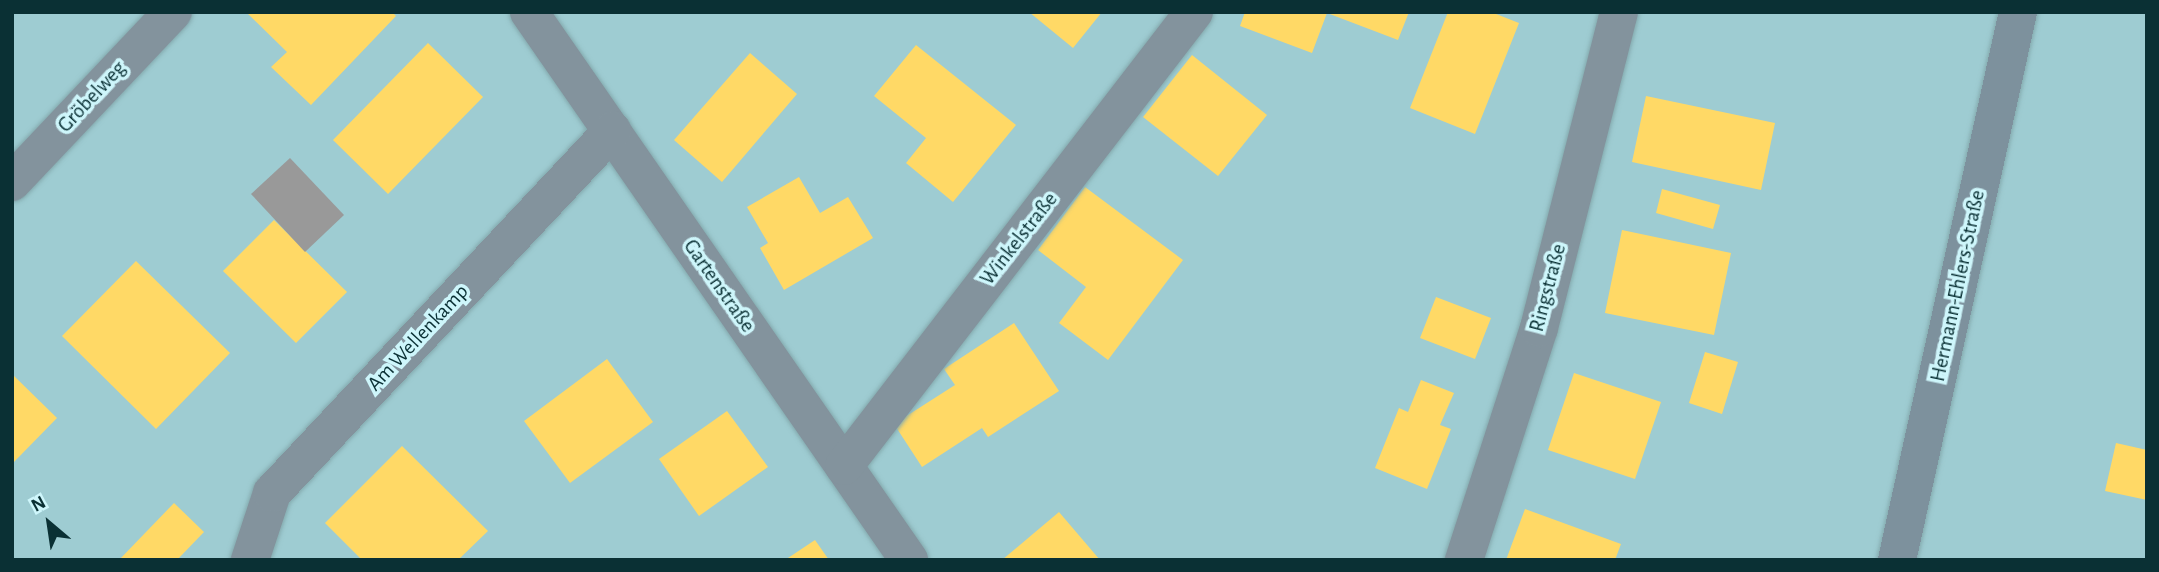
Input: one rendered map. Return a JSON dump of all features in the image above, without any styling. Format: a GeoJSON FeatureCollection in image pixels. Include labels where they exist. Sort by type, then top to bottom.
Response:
{"type":"FeatureCollection","features":[{"type":"Feature","properties":{"kind":"street","name":"Gröbelweg"},"geometry":{"type":"LineString","coordinates":[[12,182],[173,12]]}},
{"type":"Feature","properties":{"kind":"street","name":"Gartenstraße"},"geometry":{"type":"LineString","coordinates":[[529,12],[909,560]]}},
{"type":"Feature","properties":{"kind":"street","name":"Winkelstraße"},"geometry":{"type":"LineString","coordinates":[[844,466],[1194,12]]}},
{"type":"Feature","properties":{"kind":"street","name":"Ringstraße"},"geometry":{"type":"LineString","coordinates":[[1464,560],[1539,328],[1619,12]]}},
{"type":"Feature","properties":{"kind":"street","name":"Hermann-Ehlers-Straße"},"geometry":{"type":"LineString","coordinates":[[1897,560],[2018,12]]}},
{"type":"Feature","properties":{"kind":"street","name":"Am Wellenkamp"},"geometry":{"type":"LineString","coordinates":[[250,560],[272,493],[612,131]]}},
{"type":"Feature","properties":{"kind":"building: Homes"},"geometry":{"type":"Polygon","coordinates":[[[246,12],[392,12],[396,16],[311,105],[271,67],[287,52],[246,12]]]}},
{"type":"Feature","properties":{"kind":"building: Homes"},"geometry":{"type":"Polygon","coordinates":[[[1029,12],[1102,12],[1073,48],[1029,12]]]}},
{"type":"Feature","properties":{"kind":"building: Homes"},"geometry":{"type":"Polygon","coordinates":[[[1245,12],[1409,12],[1398,40],[1327,13],[1312,53],[1240,26],[1245,12]]]}},
{"type":"Feature","properties":{"kind":"building: Homes"},"geometry":{"type":"Polygon","coordinates":[[[1448,12],[1491,12],[1519,23],[1475,134],[1410,108],[1448,12]]]}},
{"type":"Feature","properties":{"kind":"building: Homes"},"geometry":{"type":"Polygon","coordinates":[[[428,43],[483,97],[388,194],[333,140],[428,43]]]}},
{"type":"Feature","properties":{"kind":"building: Homes"},"geometry":{"type":"Polygon","coordinates":[[[916,45],[1016,125],[953,202],[906,163],[926,138],[874,96],[916,45]]]}},
{"type":"Feature","properties":{"kind":"building: Homes"},"geometry":{"type":"Polygon","coordinates":[[[750,53],[797,94],[722,182],[674,140],[750,53]]]}},
{"type":"Feature","properties":{"kind":"building: Homes"},"geometry":{"type":"Polygon","coordinates":[[[1192,55],[1267,115],[1218,176],[1143,117],[1192,55]]]}},
{"type":"Feature","properties":{"kind":"building: Homes"},"geometry":{"type":"Polygon","coordinates":[[[1646,96],[1775,123],[1761,190],[1632,162],[1646,96]]]}},
{"type":"Feature","properties":{"kind":"building: Homes"},"geometry":{"type":"Polygon","coordinates":[[[799,177],[820,213],[848,197],[873,238],[784,290],[760,248],[768,243],[747,207],[799,177]]]}},
{"type":"Feature","properties":{"kind":"building: Homes"},"geometry":{"type":"Polygon","coordinates":[[[1085,187],[1183,260],[1108,360],[1059,323],[1086,287],[1038,250],[1085,187]]]}},
{"type":"Feature","properties":{"kind":"building: Homes"},"geometry":{"type":"Polygon","coordinates":[[[1662,189],[1720,205],[1713,229],[1656,213],[1662,189]]]}},
{"type":"Feature","properties":{"kind":"building: Homes"},"geometry":{"type":"Polygon","coordinates":[[[274,220],[347,292],[296,343],[223,271],[274,220]]]}},
{"type":"Feature","properties":{"kind":"building: Homes"},"geometry":{"type":"Polygon","coordinates":[[[1622,230],[1731,253],[1714,335],[1605,313],[1622,230]]]}},
{"type":"Feature","properties":{"kind":"building: Homes"},"geometry":{"type":"Polygon","coordinates":[[[136,261],[230,353],[156,429],[62,336],[136,261]]]}},
{"type":"Feature","properties":{"kind":"building: Homes"},"geometry":{"type":"Polygon","coordinates":[[[1436,297],[1491,318],[1475,359],[1420,338],[1436,297]]]}},
{"type":"Feature","properties":{"kind":"building: Homes"},"geometry":{"type":"Polygon","coordinates":[[[1014,323],[1059,391],[988,437],[982,428],[922,467],[894,424],[955,385],[944,369],[1014,323]]]}},
{"type":"Feature","properties":{"kind":"building: Homes"},"geometry":{"type":"Polygon","coordinates":[[[1705,352],[1738,362],[1722,414],[1689,403],[1705,352]]]}},
{"type":"Feature","properties":{"kind":"building: Homes"},"geometry":{"type":"Polygon","coordinates":[[[607,359],[653,422],[570,483],[524,421],[607,359]]]}},
{"type":"Feature","properties":{"kind":"building: Homes"},"geometry":{"type":"Polygon","coordinates":[[[1574,373],[1661,402],[1635,479],[1548,450],[1574,373]]]}},
{"type":"Feature","properties":{"kind":"building: Homes"},"geometry":{"type":"Polygon","coordinates":[[[12,374],[57,418],[12,464],[12,374]]]}},
{"type":"Feature","properties":{"kind":"building: Homes"},"geometry":{"type":"Polygon","coordinates":[[[1421,380],[1454,393],[1440,425],[1451,429],[1427,489],[1375,468],[1399,408],[1408,412],[1421,380]]]}},
{"type":"Feature","properties":{"kind":"building: Homes"},"geometry":{"type":"Polygon","coordinates":[[[727,411],[768,467],[699,516],[659,459],[727,411]]]}},
{"type":"Feature","properties":{"kind":"building: Homes"},"geometry":{"type":"Polygon","coordinates":[[[2116,443],[2147,450],[2147,500],[2105,491],[2116,443]]]}},
{"type":"Feature","properties":{"kind":"building: Homes"},"geometry":{"type":"Polygon","coordinates":[[[402,446],[488,531],[458,560],[362,560],[325,523],[402,446]]]}},
{"type":"Feature","properties":{"kind":"building: Homes"},"geometry":{"type":"Polygon","coordinates":[[[174,503],[204,532],[177,560],[119,560],[174,503]]]}},
{"type":"Feature","properties":{"kind":"building: Homes"},"geometry":{"type":"Polygon","coordinates":[[[1525,509],[1621,544],[1615,560],[1506,560],[1525,509]]]}},
{"type":"Feature","properties":{"kind":"building: Homes"},"geometry":{"type":"Polygon","coordinates":[[[1059,512],[1100,560],[1002,560],[1059,512]]]}},
{"type":"Feature","properties":{"kind":"building: Homes"},"geometry":{"type":"Polygon","coordinates":[[[815,540],[829,560],[785,560],[815,540]]]}},
{"type":"Feature","properties":{"kind":"building: Industry"},"geometry":{"type":"Polygon","coordinates":[[[290,158],[344,215],[305,252],[251,194],[290,158]]]}}]}
